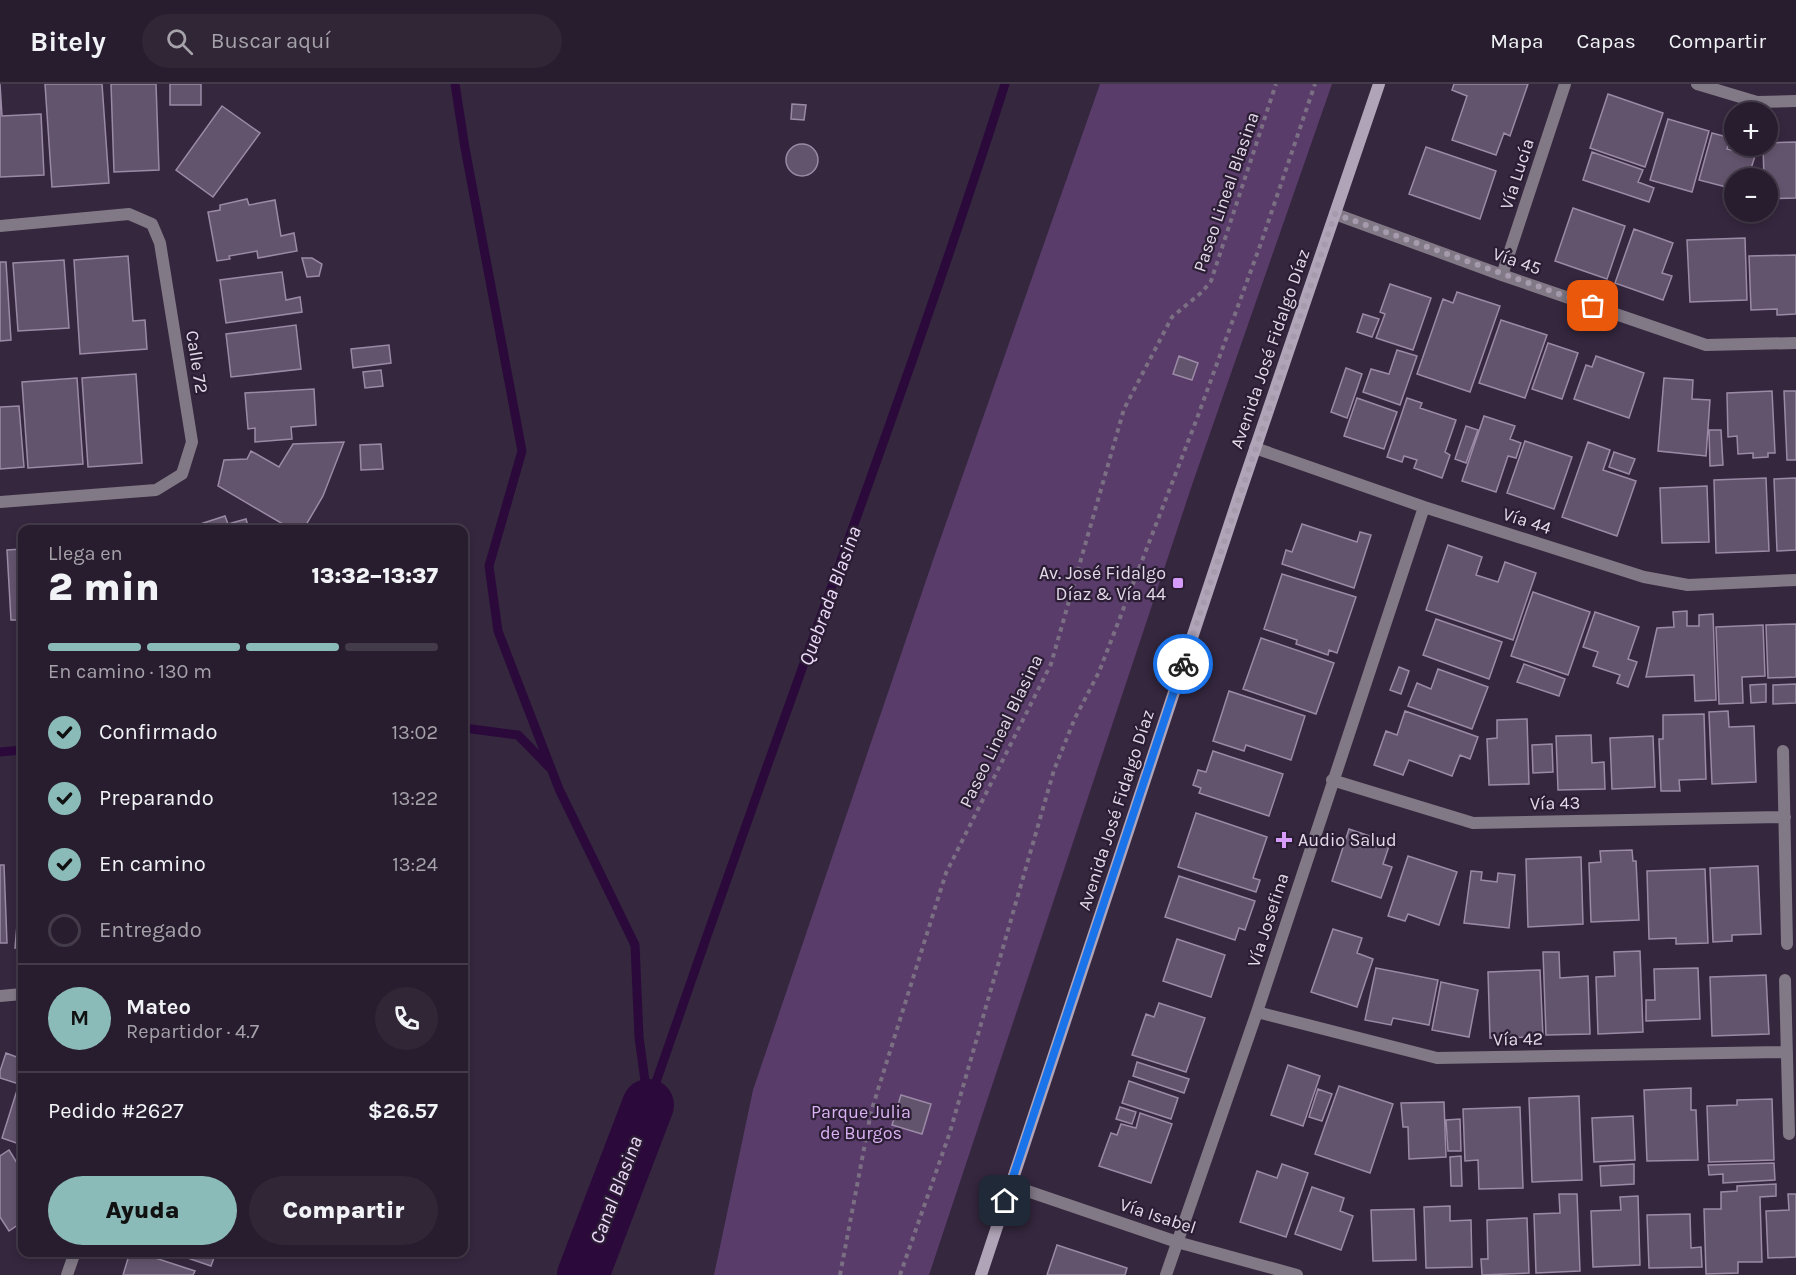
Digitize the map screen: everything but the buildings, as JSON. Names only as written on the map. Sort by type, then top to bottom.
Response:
[{"type":"street","name":"Avenida José Fidalgo Díaz","points":[[981,1275],[1378,84]]},
{"type":"street","name":"Vía Lucía","points":[[1502,275],[1565,84]]},
{"type":"street","points":[[1697,84],[1757,102],[1796,101]]},
{"type":"street","name":"Calle 72","points":[[0,226],[129,214],[152,224],[160,243],[192,442],[182,474],[156,490],[0,502]]},
{"type":"street","name":"Vía 45","points":[[1335,214],[1502,275],[1706,345],[1796,343]]},
{"type":"street","name":"Vía 44","points":[[1255,448],[1424,507],[1644,576],[1688,585],[1796,580]]},
{"type":"street","name":"Vía Josefina","points":[[1166,1275],[1257,1012],[1424,507]]},
{"type":"street","points":[[1783,751],[1787,944]]},
{"type":"street","name":"Vía 43","points":[[1332,780],[1473,823],[1785,817]]},
{"type":"street","points":[[1785,980],[1789,1134]]},
{"type":"street","points":[[0,996],[18,994]]},
{"type":"street","name":"Vía 42","points":[[1257,1012],[1437,1058],[1787,1052]]},
{"type":"street","name":"Vía Isabel","points":[[1010,1185],[1177,1242],[1297,1275]]},
{"type":"street","points":[[67,1275],[73,1257]]},
{"type":"path","name":"Paseo Lineal Blasina","points":[[840,1275],[871,1112],[946,873],[1051,664],[1124,409],[1172,317],[1203,292],[1211,281],[1276,84]]},
{"type":"path","points":[[900,1275],[950,1132],[1054,770],[1075,718],[1099,672],[1196,421],[1257,254],[1315,84]]},
{"type":"green space","name":"Parque Julia de Burgos","points":[[1100,84],[1332,84],[1193,482],[929,1275],[714,1275],[753,1090],[933,560]]},
{"type":"waterway","points":[[455,84],[522,451],[489,566],[498,631],[559,789],[635,945],[639,1037],[648,1103]]},
{"type":"waterway","name":"Quebrada Blasina","points":[[648,1105],[914,355],[1005,84]]},
{"type":"waterway","points":[[468,729],[518,735],[549,767]]},
{"type":"waterway","points":[[0,752],[18,750]]},
{"type":"waterway","name":"Canal Blasina","points":[[583,1275],[648,1105]]},
{"type":"way so far","points":[[1183,664],[1335,214],[1593,306]]},
{"type":"place","name":"Av. José Fidalgo Díaz & Vía 44","points":[[1178,583]]},
{"type":"place","name":"Audio Salud","points":[[1284,840]]},
{"type":"route","points":[[1005,1201],[1183,664]]}]
